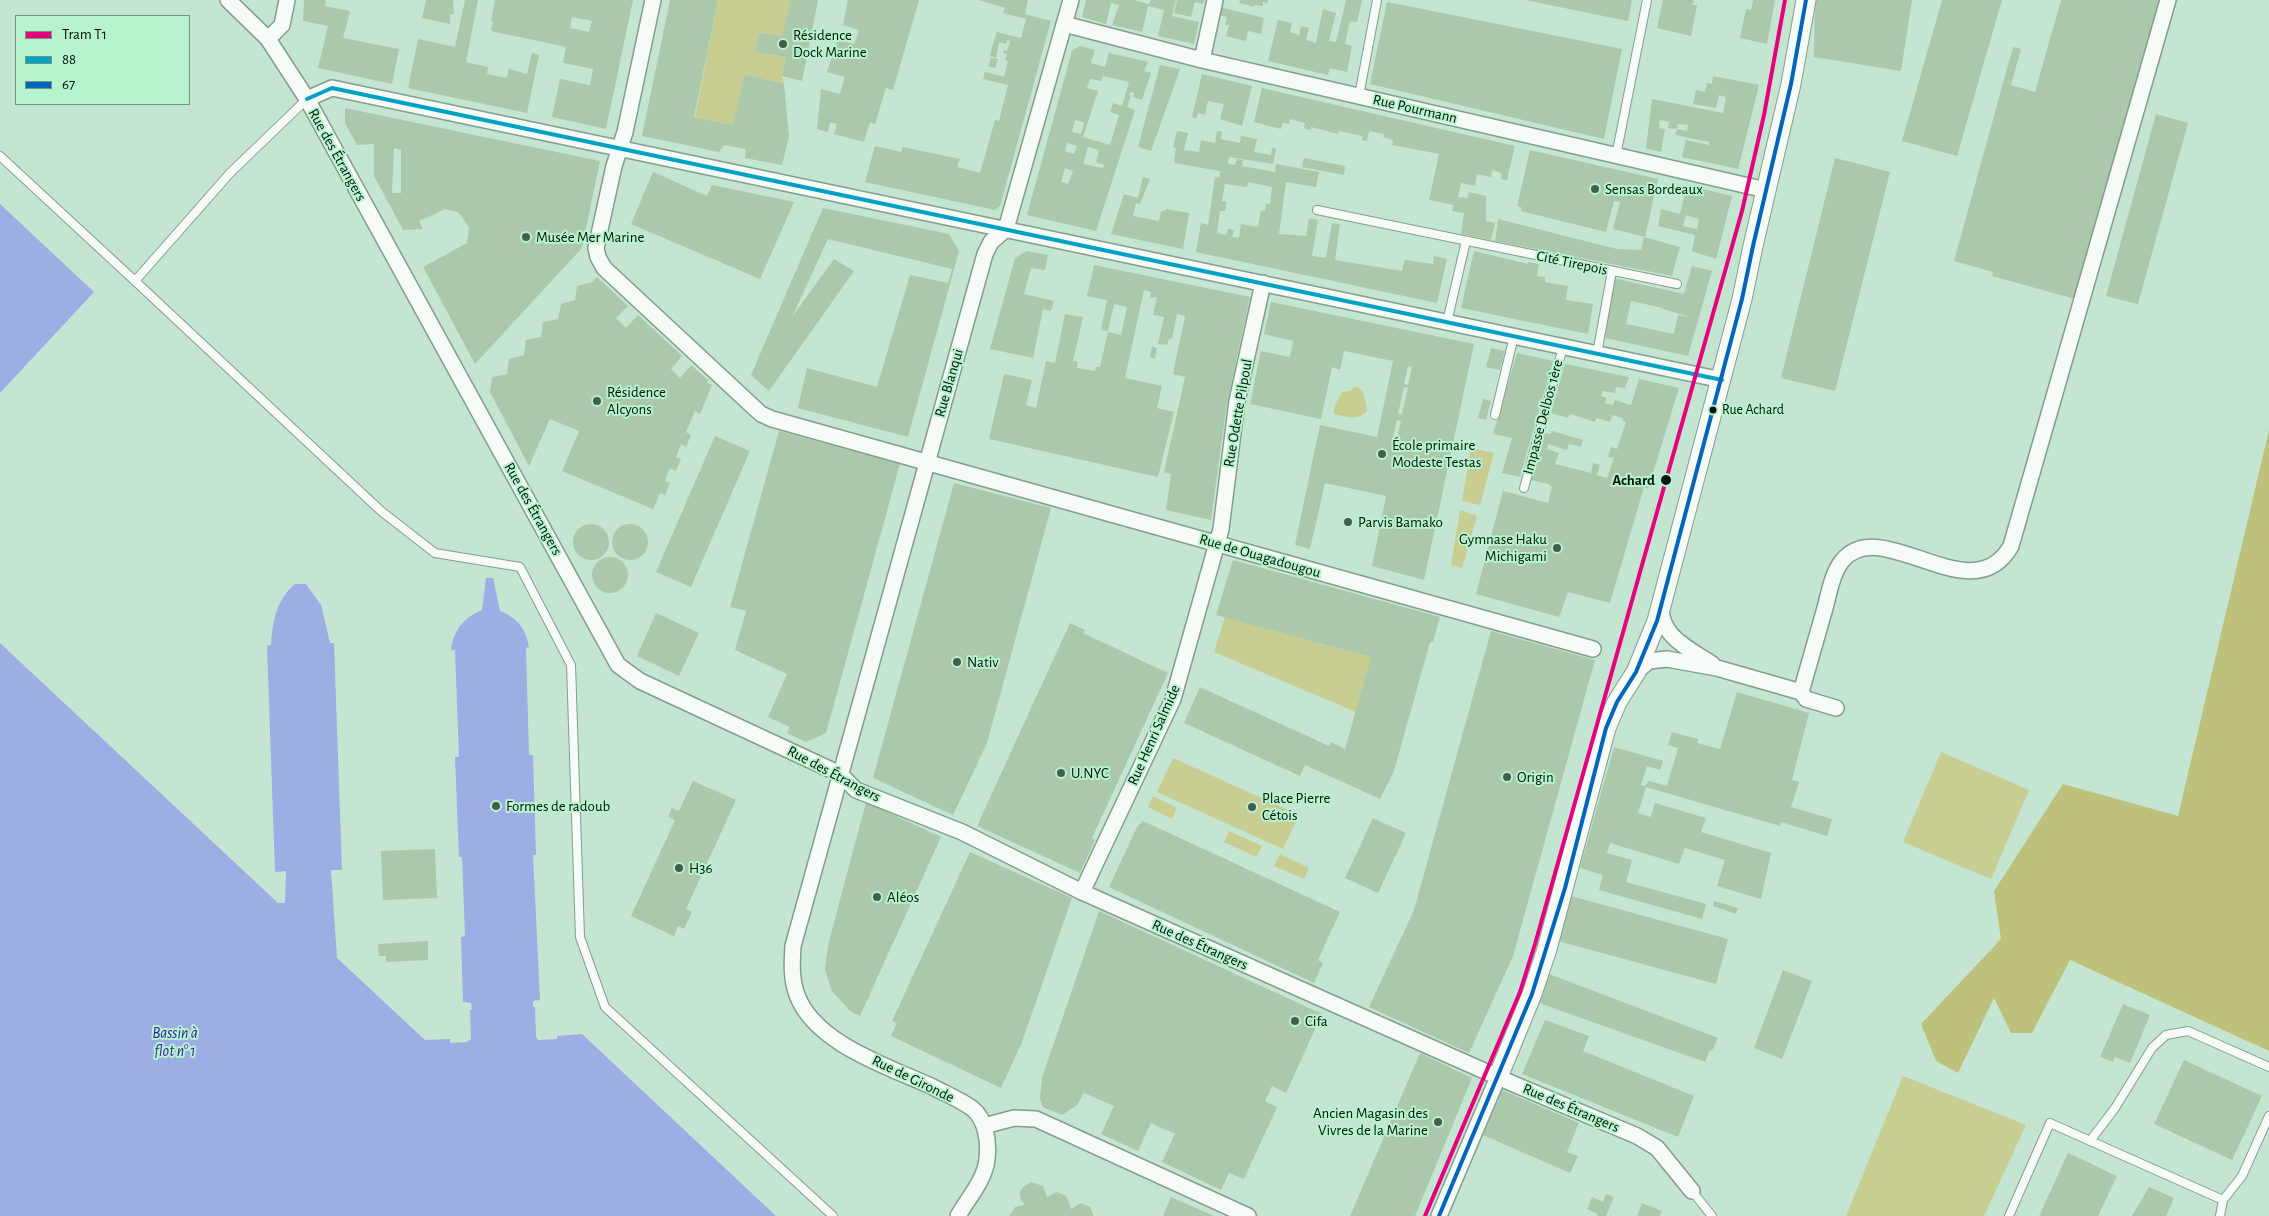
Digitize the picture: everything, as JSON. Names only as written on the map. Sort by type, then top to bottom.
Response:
[{"type":"street","name":"Rue des Étrangers","points":[[228,0],[268,39],[307,99],[618,665],[640,681],[840,774],[856,790],[962,832],[1082,892],[1498,1078],[1637,1136],[1657,1148],[1692,1191]]},
{"type":"street","points":[[268,39],[282,25],[287,0]]},
{"type":"street","name":"Rue de Ouagadougou","points":[[653,0],[621,148],[614,166],[596,248],[598,257],[604,268],[761,414],[772,419],[1593,649]]},
{"type":"street","name":"Rue Blanqui","points":[[840,774],[985,254],[991,242],[1006,229],[1071,0]]},
{"type":"street","points":[[1202,60],[1215,0]]},
{"type":"street","points":[[1439,1216],[1532,994],[1547,949],[1606,728],[1617,702],[1636,672],[1652,635],[1722,380],[1791,84],[1806,0]]},
{"type":"street","points":[[1801,692],[1834,576],[1845,558],[1859,550],[1876,548],[1967,572],[1987,568],[1995,564],[2003,559],[2012,546],[2168,0]]},
{"type":"street","name":"Rue Pourmann","points":[[1064,24],[1202,60],[1766,190]]},
{"type":"street","points":[[307,99],[332,88],[1722,380]]},
{"type":"street","name":"Rue Odette Pilpoul","points":[[1217,543],[1237,401],[1263,283]]},
{"type":"street","name":"Rue Henri Salmide","points":[[1082,892],[1173,698],[1217,543]]},
{"type":"street","points":[[1661,603],[1662,617],[1670,634],[1717,668]]},
{"type":"street","points":[[1636,672],[1649,661],[1660,659],[1717,668],[1801,692],[1806,698],[1836,708]]},
{"type":"street","name":"Rue de Gironde","points":[[840,774],[793,946],[792,966],[798,997],[806,1012],[822,1030],[840,1043],[953,1097],[974,1110],[984,1126]]},
{"type":"street","points":[[958,1216],[982,1177],[987,1160],[984,1126],[1014,1118],[1036,1119],[1248,1216]]},
{"type":"lane","points":[[1359,96],[1377,0]]},
{"type":"lane","points":[[1616,156],[1647,0]]},
{"type":"lane","points":[[135,281],[230,173],[307,99]]},
{"type":"lane","points":[[0,156],[381,511],[435,553],[520,567],[571,665],[580,937],[606,1007],[833,1216]]},
{"type":"lane","name":"Cité Tirepois","points":[[1316,210],[1678,284]]},
{"type":"lane","points":[[1447,322],[1466,241]]},
{"type":"lane","points":[[1597,354],[1612,271]]},
{"type":"lane","points":[[1494,415],[1514,336]]},
{"type":"lane","name":"Impasse Delbos 1ère","points":[[1524,488],[1563,347]]},
{"type":"lane","points":[[2090,1141],[2115,1108],[2152,1048],[2166,1035],[2188,1031],[2269,1067]]},
{"type":"lane","points":[[2220,1216],[2223,1200],[2242,1176],[2269,1116]]},
{"type":"lane","points":[[2009,1216],[2050,1123],[2223,1200]]},
{"type":"lane","points":[[1692,1191],[1712,1216]]},
{"type":"green space","points":[[718,0],[791,0],[782,36],[759,33],[755,50],[786,57],[782,76],[784,84],[746,74],[733,125],[695,117]]},
{"type":"green space","points":[[1356,386],[1363,393],[1367,411],[1356,417],[1334,414],[1335,405],[1342,392],[1350,391]]},
{"type":"green space","points":[[2269,430],[2269,1051],[2070,960],[2032,1033],[2011,1033],[1994,998],[1958,1073],[1936,1061],[1921,1024],[2001,939],[1994,891],[2063,784],[2178,816]]},
{"type":"green space","points":[[1471,448],[1494,453],[1480,505],[1462,501]]},
{"type":"green space","points":[[1460,510],[1477,516],[1462,568],[1451,565]]},
{"type":"green space","points":[[1225,617],[1371,657],[1356,712],[1214,652]]},
{"type":"green space","points":[[1941,752],[2029,790],[1991,879],[1903,842]]},
{"type":"green space","points":[[1173,758],[1299,815],[1283,849],[1157,792]]},
{"type":"green space","points":[[1153,796],[1177,808],[1172,819],[1148,807]]},
{"type":"green space","points":[[1229,831],[1262,846],[1256,857],[1224,842]]},
{"type":"green space","points":[[1280,854],[1309,868],[1304,879],[1274,866]]},
{"type":"green space","points":[[1903,1076],[2026,1125],[1984,1216],[1846,1216]]},
{"type":"water","points":[[0,204],[94,292],[0,393]]},
{"type":"water","name":"Bassin à flot n° 1","points":[[486,578],[493,578],[500,611],[520,624],[526,634],[529,647],[526,648],[529,755],[533,755],[536,855],[533,855],[540,1000],[533,1001],[536,1037],[538,1040],[557,1039],[557,1036],[582,1034],[776,1216],[0,1216],[0,643],[278,903],[285,903],[286,871],[275,872],[267,646],[271,645],[274,620],[284,597],[295,584],[306,584],[321,605],[330,643],[334,643],[342,870],[331,870],[337,958],[425,1040],[450,1039],[450,1043],[467,1042],[471,1039],[470,1010],[472,1010],[471,1003],[463,1002],[461,937],[465,936],[462,857],[459,857],[455,757],[459,757],[455,650],[451,650],[454,636],[460,626],[475,613],[482,610]]},
{"type":"building","points":[[304,0],[326,0],[325,6],[350,11],[343,38],[399,49],[392,84],[318,68],[328,26],[303,21]]},
{"type":"building","points":[[426,0],[453,0],[454,14],[450,14],[450,24],[422,18]]},
{"type":"building","points":[[465,0],[478,0],[466,62],[488,67],[487,74],[507,78],[509,69],[527,74],[532,53],[539,55],[527,113],[408,88],[418,39],[455,47]]},
{"type":"building","points":[[495,0],[633,0],[606,129],[552,117],[560,79],[590,85],[593,69],[563,63],[566,47],[491,31],[493,21],[491,21]],"holes":[[[572,17],[592,21],[589,32],[570,28]]]},
{"type":"building","points":[[670,0],[718,0],[694,117],[733,125],[745,74],[784,84],[789,137],[782,165],[745,158],[746,149],[724,145],[719,152],[642,136]]},
{"type":"building","name":"Résidence Dock Marine","points":[[791,0],[818,0],[802,81],[782,76],[786,57],[755,51],[759,33],[782,36]]},
{"type":"building","points":[[848,0],[919,0],[893,90],[886,88],[875,124],[870,122],[864,142],[834,134],[837,124],[830,122],[828,132],[817,129],[821,89],[840,94],[845,77],[827,72],[838,40],[854,44],[859,30],[843,25]]},
{"type":"building","points":[[979,0],[1028,0],[1025,14],[1051,21],[1000,206],[995,210],[865,182],[875,146],[901,152],[903,147],[960,159],[957,167],[980,173],[995,120],[999,121],[1008,85],[983,79],[985,72],[1004,77],[1008,61],[1005,60],[1007,54],[1003,53],[1007,51],[1010,41],[1007,40],[1006,44],[999,42],[996,58],[990,56],[995,37],[997,32],[1021,38],[1026,19],[1003,13],[1005,8]]},
{"type":"building","points":[[1086,0],[1134,0],[1149,4],[1151,0],[1176,0],[1172,16],[1199,22],[1194,44],[1158,36],[1164,10],[1148,6],[1142,32],[1112,25],[1119,5],[1111,3],[1106,24],[1082,17]]},
{"type":"building","points":[[1177,0],[1204,0],[1203,4],[1195,2],[1191,17],[1174,13]]},
{"type":"building","points":[[1240,0],[1268,0],[1267,3],[1263,2],[1263,6],[1255,5],[1254,7],[1239,3]]},
{"type":"building","points":[[1346,0],[1362,0],[1357,22],[1350,21],[1345,44],[1352,46],[1347,72],[1330,68],[1328,75],[1268,61],[1278,20],[1292,23],[1290,32],[1299,35],[1301,26],[1309,28],[1306,40],[1316,43],[1323,9],[1336,13],[1329,41],[1336,42]]},
{"type":"building","points":[[1525,0],[1632,0],[1628,21]]},
{"type":"building","points":[[1663,0],[1694,0],[1692,5],[1697,5],[1691,36],[1657,28]]},
{"type":"building","points":[[1753,0],[1775,0],[1767,44],[1740,38],[1746,9],[1751,10]]},
{"type":"building","points":[[1815,0],[1912,0],[1901,71],[1814,57]]},
{"type":"building","points":[[1942,0],[2002,0],[1957,156],[1902,141]]},
{"type":"building","points":[[2061,0],[2159,0],[2075,299],[1992,276],[1993,272],[1954,261],[2013,47],[2021,49],[2011,85],[2035,92]]},
{"type":"building","points":[[1387,2],[1622,49],[1604,139],[1370,84]]},
{"type":"building","points":[[1220,7],[1264,18],[1261,34],[1248,31],[1246,41],[1226,36],[1229,25],[1225,25],[1227,17],[1218,15]]},
{"type":"building","points":[[1080,46],[1095,50],[1091,63],[1105,67],[1109,53],[1148,62],[1144,71],[1151,73],[1142,100],[1133,97],[1134,93],[1130,92],[1129,95],[1131,95],[1127,107],[1135,110],[1096,231],[1027,215],[1072,51]],"holes":[[[1103,76],[1129,82],[1122,106],[1113,103],[1110,112],[1119,115],[1110,145],[1083,137],[1098,91],[1087,88],[1090,79],[1101,81]],[[1075,120],[1084,122],[1081,134],[1072,132]],[[1067,143],[1077,146],[1074,154],[1065,151]],[[1088,147],[1099,150],[1096,162],[1104,165],[1103,168],[1083,164]],[[1065,168],[1073,171],[1068,184],[1061,182]]]},
{"type":"building","points":[[991,58],[998,59],[995,68],[988,66]]},
{"type":"building","points":[[1160,65],[1180,69],[1151,151],[1138,147]]},
{"type":"building","points":[[1202,74],[1252,86],[1242,126],[1220,119],[1224,104],[1208,101],[1205,115],[1198,113],[1196,119],[1192,117]]},
{"type":"building","points":[[1713,76],[1759,85],[1738,169],[1682,157],[1686,140],[1709,145],[1709,142],[1675,135],[1677,129],[1668,128],[1669,122],[1660,120],[1659,128],[1665,129],[1661,152],[1646,148],[1652,99],[1723,113],[1726,97],[1719,95],[1716,108],[1693,104],[1696,90],[1705,92],[1707,83],[1712,84]],"holes":[[[1678,124],[1688,125],[1687,131],[1677,129]]]},
{"type":"building","points":[[1262,88],[1515,146],[1507,180],[1501,179],[1502,173],[1492,170],[1491,177],[1477,174],[1475,186],[1461,183],[1458,197],[1467,198],[1469,192],[1486,196],[1486,221],[1495,223],[1491,240],[1461,234],[1464,213],[1452,211],[1454,205],[1429,200],[1439,154],[1392,145],[1393,140],[1383,137],[1384,134],[1369,131],[1367,141],[1362,140],[1363,136],[1339,131],[1338,134],[1311,127],[1311,130],[1304,128],[1305,123],[1290,119],[1289,124],[1283,123],[1281,129],[1254,122]]},
{"type":"building","name":"Musée Mer Marine","points":[[345,108],[600,161],[582,248],[475,364],[423,267],[467,243],[469,227],[458,212],[445,209],[419,221],[423,229],[403,230],[374,176],[374,144],[357,145],[345,123]],"holes":[[[394,148],[401,150],[401,193],[392,193]]]},
{"type":"building","points":[[2156,114],[2188,123],[2138,304],[2106,296]]},
{"type":"building","points":[[1177,131],[1188,133],[1184,150],[1199,152],[1201,140],[1215,143],[1217,131],[1222,132],[1221,139],[1240,143],[1241,136],[1257,139],[1254,152],[1271,155],[1272,148],[1276,149],[1273,164],[1229,157],[1228,164],[1235,165],[1237,159],[1243,160],[1242,166],[1275,172],[1276,164],[1319,172],[1316,187],[1286,182],[1279,234],[1306,236],[1309,218],[1318,220],[1312,256],[1326,258],[1332,223],[1340,224],[1335,260],[1402,271],[1405,260],[1433,264],[1434,256],[1447,259],[1437,303],[1196,252],[1201,223],[1208,225],[1215,177],[1219,178],[1220,171],[1174,163],[1176,148],[1173,147]],"holes":[[[1248,182],[1272,187],[1270,204],[1266,203],[1265,211],[1261,210],[1258,227],[1241,224],[1239,238],[1232,237],[1234,230],[1228,229],[1226,235],[1217,233],[1220,211],[1225,211],[1227,202],[1222,201],[1225,184],[1247,187]]]},
{"type":"building","points":[[1530,150],[1658,179],[1645,237],[1613,229],[1620,202],[1614,201],[1606,232],[1521,211],[1521,207],[1517,206]]},
{"type":"building","points":[[1304,158],[1345,166],[1344,175],[1302,167]]},
{"type":"building","points":[[1835,158],[1890,172],[1835,391],[1781,378]]},
{"type":"building","points":[[653,172],[707,196],[712,185],[794,202],[760,279],[631,224]]},
{"type":"building","points":[[1143,177],[1150,179],[1140,204],[1136,203],[1133,216],[1159,221],[1161,211],[1166,209],[1189,213],[1183,249],[1111,234],[1124,194],[1138,198]]},
{"type":"building","points":[[1687,185],[1732,196],[1716,259],[1692,251],[1695,235],[1658,226],[1661,209],[1680,214]],"holes":[[[1686,215],[1699,219],[1697,229],[1683,226]]]},
{"type":"building","points":[[823,208],[949,234],[959,251],[908,437],[798,408],[807,368],[877,387],[910,275],[948,283],[952,269],[828,239],[792,317],[834,259],[854,271],[769,391],[751,375]]},
{"type":"building","points":[[1498,219],[1617,249],[1641,250],[1644,237],[1680,247],[1672,276],[1495,241]]},
{"type":"building","points":[[1027,251],[1048,255],[1045,270],[1031,268],[1024,294],[1054,301],[1051,311],[1043,309],[1033,358],[990,349],[1015,258]]},
{"type":"building","points":[[1474,251],[1528,264],[1528,262],[1539,264],[1537,276],[1545,277],[1545,282],[1568,286],[1566,300],[1593,304],[1588,334],[1461,308]]},
{"type":"building","points":[[1094,265],[1250,297],[1227,403],[1211,520],[1166,510],[1171,474],[1164,472],[1185,377],[1173,374],[1185,316],[1177,314],[1172,339],[1169,338],[1167,345],[1158,344],[1164,317],[1153,315],[1157,297],[1150,298],[1151,292],[1144,290],[1125,378],[1162,386],[1157,408],[1174,412],[1158,477],[989,439],[1004,374],[1032,380],[1026,405],[1036,408],[1046,361],[1055,363],[1065,314],[1083,317],[1073,361],[1078,362],[1077,368],[1095,371],[1096,367],[1100,367],[1108,332],[1121,335],[1127,307],[1114,304],[1108,331],[1101,330],[1107,300],[1087,296]]},
{"type":"building","points":[[1692,266],[1712,271],[1688,356],[1605,338],[1613,278],[1684,294]],"holes":[[[1631,301],[1663,308],[1690,317],[1678,315],[1674,334],[1626,324]]]},
{"type":"building","name":"Résidence Alcyons","points":[[597,277],[628,306],[616,318],[626,328],[638,315],[682,356],[671,369],[680,378],[691,365],[708,380],[707,383],[712,385],[700,414],[695,411],[686,432],[691,435],[686,447],[681,444],[676,457],[681,459],[676,471],[670,468],[665,481],[670,483],[665,495],[660,493],[653,509],[562,471],[579,431],[550,419],[529,466],[490,392],[492,377],[507,374],[509,359],[524,355],[526,340],[541,337],[543,322],[558,319],[561,304],[575,300],[577,286],[592,282]]},
{"type":"building","name":"École primaire Modeste Testas","points":[[1271,302],[1474,344],[1424,580],[1372,566],[1386,496],[1325,483],[1310,549],[1295,545],[1320,425],[1377,437],[1393,361],[1344,351],[1340,370],[1332,367],[1321,419],[1250,404],[1261,351],[1290,357],[1293,341],[1264,334]],"holes":[[[1408,366],[1412,367],[1408,385],[1404,384]],[[1404,387],[1408,388],[1402,414],[1398,414]],[[1397,420],[1401,421],[1397,438],[1393,437]]]},
{"type":"building","points":[[1152,346],[1157,348],[1155,359],[1150,357]]},
{"type":"building","points":[[1491,348],[1505,351],[1500,370],[1486,367]]},
{"type":"building","points":[[1517,353],[1553,361],[1520,477],[1502,473],[1512,438],[1493,434]]},
{"type":"building","name":"Gymnase Haku Michigami","points":[[1565,364],[1629,377],[1625,388],[1616,387],[1615,393],[1603,391],[1601,396],[1607,398],[1605,403],[1613,405],[1615,400],[1631,405],[1639,379],[1679,388],[1648,489],[1644,487],[1610,603],[1568,592],[1559,617],[1476,594],[1503,491],[1548,503],[1552,487],[1549,484],[1531,480],[1545,433],[1551,434],[1552,431],[1583,440],[1581,447],[1569,444],[1567,450],[1548,444],[1547,449],[1559,453],[1555,464],[1591,473],[1593,463],[1600,465],[1597,475],[1607,478],[1614,458],[1608,457],[1611,447],[1617,449],[1626,422],[1623,421],[1623,418],[1612,415],[1610,422],[1596,418],[1595,422],[1570,414],[1568,418],[1551,413]]},
{"type":"building","points":[[1483,399],[1491,401],[1486,420],[1478,418]]},
{"type":"building","points":[[779,431],[900,464],[826,733],[806,742],[787,733],[790,727],[768,717],[787,674],[735,650],[746,611],[730,607]]},
{"type":"building","points":[[715,436],[750,451],[691,587],[656,572]]},
{"type":"building","name":"Nativ","points":[[954,483],[1051,508],[987,743],[953,815],[873,778]]},
{"type":"building","points":[[591,524],[604,529],[609,542],[604,555],[591,560],[578,555],[573,542],[578,529]]},
{"type":"building","points":[[630,524],[643,529],[648,542],[643,555],[630,560],[617,555],[612,542],[617,529]]},
{"type":"building","points":[[610,557],[623,562],[628,575],[623,588],[610,593],[597,588],[592,575],[597,562]]},
{"type":"building","points":[[1233,560],[1440,617],[1433,642],[1430,642],[1394,771],[1380,799],[1305,765],[1300,776],[1184,723],[1200,687],[1329,746],[1331,742],[1345,749],[1371,657],[1216,615]]},
{"type":"building","points":[[656,613],[699,633],[679,676],[637,656]]},
{"type":"building","name":"U.NYC","points":[[1070,623],[1085,630],[1083,633],[1168,673],[1092,838],[1095,840],[1080,873],[977,826]]},
{"type":"building","name":"Origin","points":[[1491,631],[1595,660],[1513,956],[1469,1053],[1369,1007],[1414,910]]},
{"type":"building","points":[[1737,692],[1809,713],[1792,780],[1799,782],[1791,807],[1832,819],[1827,836],[1781,822],[1780,826],[1646,787],[1638,813],[1651,817],[1655,803],[1706,818],[1701,832],[1771,853],[1761,899],[1717,886],[1725,860],[1685,848],[1679,864],[1610,843],[1607,853],[1632,860],[1626,882],[1706,904],[1702,919],[1599,890],[1603,875],[1580,868],[1614,747],[1663,761],[1660,770],[1647,766],[1641,785],[1645,786],[1649,781],[1667,786],[1678,748],[1668,745],[1672,732],[1698,739],[1697,743],[1720,749]]},
{"type":"building","name":"H36","points":[[693,781],[736,800],[686,909],[692,912],[684,929],[678,926],[674,936],[631,916],[675,820],[668,817],[672,808],[679,811]]},
{"type":"building","name":"Aléos","points":[[866,802],[941,837],[860,1016],[850,1011],[832,991],[825,970],[828,945]]},
{"type":"building","points":[[1373,818],[1406,833],[1378,893],[1345,878]]},
{"type":"building","points":[[1143,821],[1340,912],[1318,960],[1323,963],[1314,983],[1109,887],[1137,827]]},
{"type":"building","points":[[435,849],[437,898],[383,900],[381,851]]},
{"type":"building","points":[[970,852],[1072,898],[1022,1042],[1001,1088],[891,1036],[897,1023],[892,1021]]},
{"type":"building","points":[[1571,896],[1728,939],[1716,984],[1558,941]]},
{"type":"building","points":[[1714,901],[1738,908],[1736,914],[1713,906]]},
{"type":"building","points":[[1099,911],[1322,1014],[1286,1093],[1272,1086],[1265,1101],[1277,1107],[1244,1179],[1229,1173],[1221,1190],[1162,1162],[1175,1134],[1151,1123],[1138,1151],[1101,1134],[1114,1106],[1084,1093],[1077,1105],[1062,1115],[1043,1107],[1040,1099],[1042,1078]]},
{"type":"building","points":[[428,941],[428,960],[386,962],[386,956],[379,956],[378,944]]},
{"type":"building","points":[[1783,970],[1812,981],[1782,1059],[1754,1048]]},
{"type":"building","points":[[1549,974],[1718,1038],[1705,1062],[1539,1003]]},
{"type":"building","points":[[2123,1004],[2150,1015],[2130,1063],[2115,1057],[2113,1062],[2100,1057]]},
{"type":"building","points":[[1545,1020],[1589,1036],[1583,1051],[1694,1096],[1678,1137],[1522,1074]]},
{"type":"building","points":[[1420,1053],[1472,1078],[1415,1216],[1350,1216]]},
{"type":"building","points":[[2184,1060],[2262,1096],[2232,1160],[2154,1124]]},
{"type":"building","points":[[1502,1090],[1579,1123],[1567,1152],[1578,1156],[1570,1173],[1483,1135]]},
{"type":"building","points":[[2068,1153],[2117,1176],[2098,1216],[2039,1216]]},
{"type":"building","points":[[1031,1182],[1043,1186],[1047,1197],[1057,1192],[1066,1196],[1071,1209],[1081,1203],[1090,1207],[1094,1216],[1009,1216],[1015,1207],[1025,1205],[1020,1198],[1020,1192],[1023,1187]]},
{"type":"building","points":[[2149,1187],[2174,1198],[2166,1216],[2132,1216]]},
{"type":"building","points":[[1606,1194],[1614,1197],[1606,1216],[1597,1216],[1598,1214],[1587,1209],[1592,1197],[1603,1202]]},
{"type":"building","points":[[1171,1197],[1214,1216],[1163,1216]]},
{"type":"building","points":[[1642,1203],[1662,1211],[1660,1216],[1637,1216]]},
{"type":"tram line","name":"T1","points":[[1425,1216],[1520,992],[1535,944],[1742,211],[1764,115],[1785,0]]},
{"type":"transit line","name":"67","points":[[1439,1216],[1532,994],[1565,888],[1606,728],[1617,702],[1636,672],[1657,621],[1742,299],[1791,84],[1806,0]]},
{"type":"transit line","name":"88","points":[[307,99],[332,88],[1722,380]]},
{"type":"place","name":"Résidence Dock Marine","points":[[783,44]]},
{"type":"place","name":"Sensas Bordeaux","points":[[1595,189]]},
{"type":"place","name":"Musée Mer Marine","points":[[526,237]]},
{"type":"place","name":"Résidence Alcyons","points":[[597,401]]},
{"type":"place","name":"Rue Achard","points":[[1713,410]]},
{"type":"place","name":"École primaire Modeste Testas","points":[[1382,454]]},
{"type":"place","name":"Achard","points":[[1666,480]]},
{"type":"place","name":"Parvis Bamako","points":[[1348,522]]},
{"type":"place","name":"Gymnase Haku Michigami","points":[[1557,548]]},
{"type":"place","name":"Nativ","points":[[957,662]]},
{"type":"place","name":"U.NYC","points":[[1061,773]]},
{"type":"place","name":"Origin","points":[[1507,777]]},
{"type":"place","name":"Formes de radoub","points":[[496,806]]},
{"type":"place","name":"Place Pierre Cétois","points":[[1252,807]]},
{"type":"place","name":"H36","points":[[679,868]]},
{"type":"place","name":"Aléos","points":[[877,897]]},
{"type":"place","name":"Cifa","points":[[1295,1021]]},
{"type":"place","name":"Ancien Magasin des Vivres de la Marine","points":[[1438,1122]]}]
